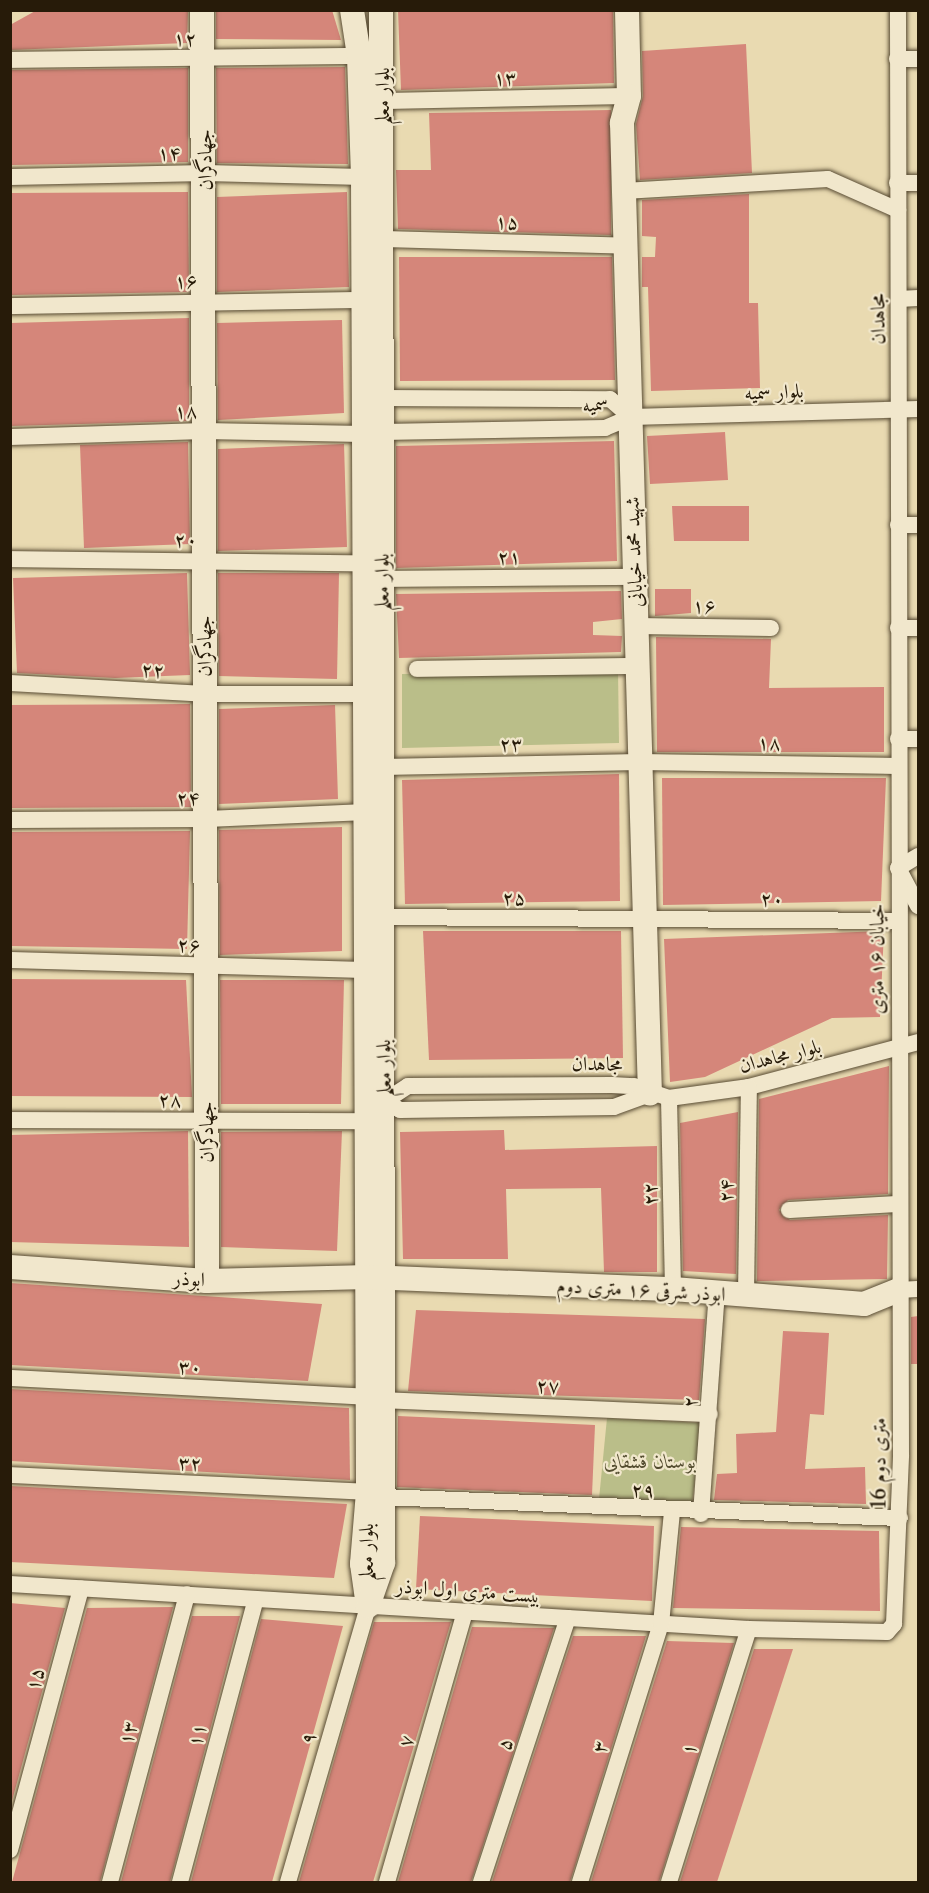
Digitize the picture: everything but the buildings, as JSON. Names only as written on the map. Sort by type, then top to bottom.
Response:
[{"type":"street","name":"جهادگران","points":[[202,10],[206,173],[204,560],[207,819],[207,1281]]},
{"type":"street","name":"بلوار معلم","points":[[352,10],[359,56],[363,177],[362,300],[372,399]]},
{"type":"street","name":"بلوار معلم","points":[[368,1606],[362,1564],[375,1495],[375,1399],[372,1108],[365,970],[366,812],[373,737],[382,579],[372,433],[372,399],[383,239],[381,10]]},
{"type":"street","name":"شهید محمد خیابانی","points":[[627,10],[629,96],[622,123],[624,191],[629,246],[640,762],[645,919],[659,1096]]},
{"type":"street","name":"مجاهدان","points":[[898,10],[898,628]]},
{"type":"street","name":"۱۲","points":[[10,60],[359,56]]},
{"type":"street","points":[[897,59],[918,58]]},
{"type":"street","name":"۱۳","points":[[382,101],[629,96]]},
{"type":"street","name":"۱۴","points":[[10,177],[206,173],[363,177]]},
{"type":"street","points":[[624,191],[828,179],[898,210]]},
{"type":"street","points":[[897,183],[918,183]]},
{"type":"street","name":"۱۵","points":[[383,239],[629,246]]},
{"type":"street","points":[[899,299],[918,298]]},
{"type":"street","name":"۱۶","points":[[10,306],[362,300]]},
{"type":"street","name":"سمیه","points":[[372,399],[610,399],[631,417],[605,428],[372,433]]},
{"type":"street","name":"بلوار سمیه","points":[[631,417],[918,409]]},
{"type":"street","name":"۱۸","points":[[10,437],[204,431],[372,433]]},
{"type":"street","name":"بلوار معلم","points":[[372,433],[361,563],[364,694],[382,767],[382,917],[372,1108]]},
{"type":"street","points":[[898,525],[918,525]]},
{"type":"street","name":"۲۰","points":[[10,560],[361,563]]},
{"type":"street","name":"۲۱","points":[[382,579],[635,577]]},
{"type":"street","name":"۱۶","points":[[637,626],[771,628]]},
{"type":"street","points":[[898,628],[918,628]]},
{"type":"street","name":"خیابان ۱۶ متری","points":[[898,628],[898,1204],[908,1290]]},
{"type":"street","points":[[417,669],[638,666]]},
{"type":"street","name":"۲۲","points":[[10,683],[205,694],[364,694]]},
{"type":"street","points":[[898,739],[918,739]]},
{"type":"street","name":"۱۸","points":[[640,762],[898,766]]},
{"type":"street","name":"۲۳","points":[[382,767],[640,762]]},
{"type":"street","name":"۲۴","points":[[10,820],[207,819],[366,812]]},
{"type":"street","points":[[918,856],[898,868],[918,906]]},
{"type":"street","name":"۲۵","points":[[382,917],[645,919]]},
{"type":"street","name":"۲۰","points":[[645,919],[898,921]]},
{"type":"street","name":"۲۶","points":[[10,960],[365,970]]},
{"type":"street","name":"بلوار مجاهدان","points":[[659,1096],[749,1087],[918,1042]]},
{"type":"street","name":"مجاهدان","points":[[372,1108],[408,1086],[612,1085],[634,1086],[659,1096]]},
{"type":"street","name":"۲۴","points":[[746,1295],[749,1087]]},
{"type":"street","name":"مجاهدان","points":[[372,1108],[400,1110],[614,1107],[659,1096]]},
{"type":"street","name":"۲۲","points":[[659,1096],[673,1289]]},
{"type":"street","name":"۲۸","points":[[10,1119],[206,1120],[372,1108]]},
{"type":"street","points":[[789,1210],[898,1204]]},
{"type":"street","name":"ابوذر","points":[[10,1267],[207,1281],[374,1278]]},
{"type":"street","name":"ابوذر شرقی ۱۶ متری دوم","points":[[374,1278],[673,1289],[873,1304],[908,1290]]},
{"type":"street","name":"16 متری دوم","points":[[886,1632],[894,1624],[908,1290]]},
{"type":"street","name":"۲","points":[[701,1514],[717,1293]]},
{"type":"street","name":"۳۰","points":[[10,1378],[375,1399]]},
{"type":"street","name":"۲۷","points":[[375,1399],[710,1414]]},
{"type":"street","name":"۳۲","points":[[10,1475],[375,1495]]},
{"type":"street","name":"۲۹","points":[[375,1495],[701,1514],[900,1518]]},
{"type":"street","name":"۳","points":[[580,1882],[661,1624],[672,1512]]},
{"type":"street","name":"بیست متری اول ابوذر","points":[[10,1584],[749,1629],[886,1632]]},
{"type":"street","name":"۱۵","points":[[10,1850],[81,1588]]},
{"type":"street","name":"۱۳","points":[[110,1882],[187,1594]]},
{"type":"street","name":"۱۱","points":[[180,1882],[256,1599]]},
{"type":"street","name":"۹","points":[[288,1882],[368,1606]]},
{"type":"street","name":"۷","points":[[387,1882],[465,1612]]},
{"type":"street","name":"۵","points":[[481,1882],[568,1618]]},
{"type":"street","name":"۱","points":[[669,1882],[749,1629]]},
{"type":"green space","points":[[618,670],[619,743],[402,748],[402,674]]},
{"type":"green space","name":"بوستان قشقایی","points":[[607,1418],[702,1423],[692,1503],[599,1499]]}]
